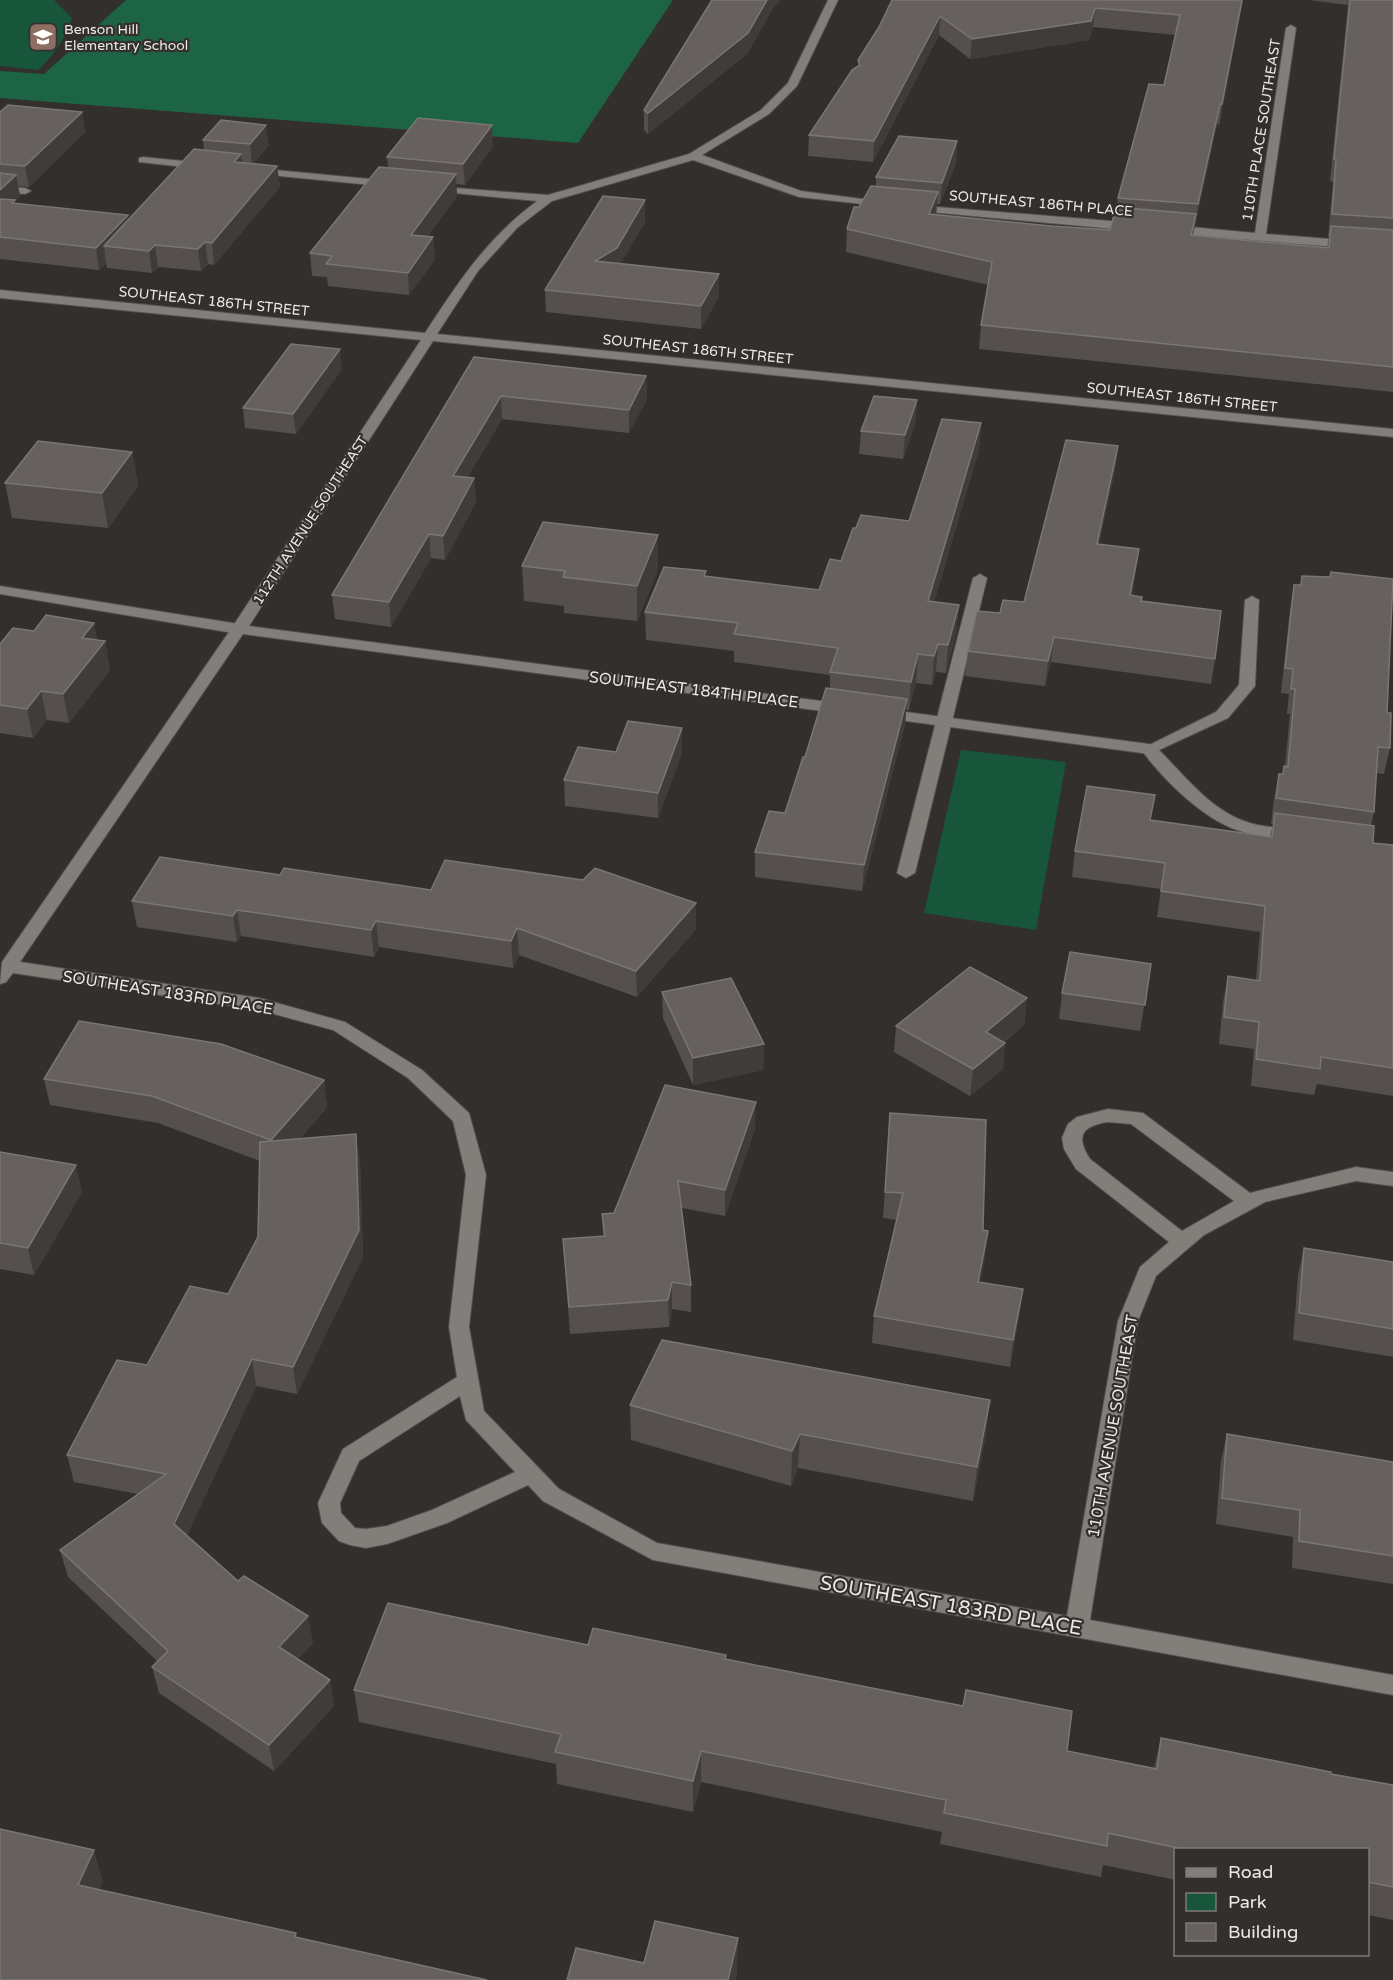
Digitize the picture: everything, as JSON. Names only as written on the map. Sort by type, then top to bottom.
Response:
[{"type":"street","name":"112TH AVENUE SOUTHEAST","points":[[4,972],[239,629],[473,269],[513,225],[548,199],[693,156],[765,112],[793,84],[832,0]]},
{"type":"street","name":"110TH PLACE SOUTHEAST","points":[[1260,237],[1292,28]]},
{"type":"street","name":"SOUTHEAST 186TH PLACE","points":[[693,156],[799,194],[849,202],[1393,248]]},
{"type":"street","points":[[143,160],[214,167]]},
{"type":"street","points":[[238,169],[548,199]]},
{"type":"street","points":[[0,189],[25,191]]},
{"type":"street","name":"SOUTHEAST 186TH STREET","points":[[0,294],[1393,433]]},
{"type":"street","points":[[906,873],[946,722],[980,578]]},
{"type":"street","name":"SOUTHEAST 184TH PLACE","points":[[0,590],[239,629],[1149,749]]},
{"type":"street","points":[[1252,600],[1247,686],[1222,715],[1149,749],[1211,809],[1227,821],[1245,828],[1311,837]]},
{"type":"street","name":"SOUTHEAST 183RD PLACE","points":[[4,972],[259,1004],[339,1026],[415,1074],[462,1118],[476,1175],[459,1327],[474,1414],[551,1495],[653,1551],[1393,1685]]},
{"type":"street","points":[[1190,1236],[1083,1164],[1074,1153],[1071,1140],[1075,1129],[1086,1120],[1101,1115],[1119,1114],[1136,1118],[1248,1203]]},
{"type":"street","name":"110TH AVENUE SOUTHEAST","points":[[1077,1627],[1128,1321],[1147,1272],[1190,1236],[1260,1196],[1356,1174],[1393,1179]]},
{"type":"street","points":[[468,1381],[351,1455],[329,1503],[330,1517],[350,1536],[373,1539],[401,1533],[531,1474]]},
{"type":"green space","points":[[0,0],[54,0],[72,18],[58,46],[38,70],[0,66]]},
{"type":"green space","points":[[126,0],[673,0],[578,143],[0,98],[0,71],[44,74]]},
{"type":"green space","points":[[961,750],[1066,762],[1036,930],[924,913]]},
{"type":"building","points":[[712,0],[767,0],[748,33],[648,113],[644,110]]},
{"type":"building","points":[[892,0],[1242,0],[1222,104],[1220,104],[1198,204],[1118,198],[1149,84],[1164,85],[1180,15],[1095,8],[1091,21],[972,39],[940,16],[874,141],[809,135],[852,70],[860,65],[858,60],[879,27]]},
{"type":"building","points":[[1350,0],[1393,0],[1393,218],[1332,214],[1336,159],[1334,159]]},
{"type":"building","points":[[8,105],[82,112],[25,166],[0,164],[0,112]]},
{"type":"building","points":[[418,118],[492,125],[463,164],[387,157]]},
{"type":"building","points":[[221,120],[266,125],[250,144],[203,140]]},
{"type":"building","points":[[899,136],[957,141],[942,183],[876,177]]},
{"type":"building","points":[[194,149],[241,154],[234,162],[277,166],[212,243],[205,242],[198,249],[155,245],[149,251],[104,246]]},
{"type":"building","points":[[379,167],[456,174],[411,235],[433,237],[408,273],[326,264],[332,256],[310,253]]},
{"type":"building","points":[[0,173],[16,175],[0,190]]},
{"type":"building","points":[[871,186],[938,192],[929,214],[1052,226],[1110,230],[1116,207],[1196,214],[1191,235],[1329,248],[1331,226],[1393,230],[1393,367],[981,325],[992,262],[847,229],[854,207],[859,207]]},
{"type":"building","points":[[603,196],[645,200],[617,248],[595,261],[719,274],[701,306],[545,290]]},
{"type":"building","points":[[0,199],[15,200],[12,203],[128,215],[96,248],[0,237]]},
{"type":"building","points":[[291,344],[340,349],[293,414],[243,408]]},
{"type":"building","points":[[474,357],[646,376],[629,410],[501,396],[453,476],[474,478],[443,536],[429,534],[389,602],[332,595]]},
{"type":"building","points":[[874,396],[917,400],[905,435],[861,431]]},
{"type":"building","points":[[942,419],[981,423],[928,601],[959,605],[948,645],[938,644],[934,656],[918,654],[911,682],[830,672],[838,648],[734,634],[738,623],[645,612],[664,567],[706,571],[704,576],[819,590],[830,559],[841,561],[853,528],[856,528],[861,515],[909,521]]},
{"type":"building","points":[[1066,440],[1118,446],[1097,544],[1139,549],[1130,595],[1142,597],[1141,601],[1221,611],[1215,659],[1054,637],[1048,661],[968,651],[977,611],[1000,613],[1003,600],[1024,602]]},
{"type":"building","points":[[38,441],[132,452],[102,493],[5,483]]},
{"type":"building","points":[[543,522],[658,535],[637,586],[563,577],[565,571],[522,566]]},
{"type":"building","points":[[1331,572],[1393,579],[1387,713],[1391,713],[1390,748],[1378,747],[1374,812],[1276,798],[1279,774],[1283,774],[1284,766],[1288,767],[1295,689],[1291,689],[1293,669],[1285,668],[1294,585],[1301,585],[1302,576],[1330,577]]},
{"type":"building","points":[[46,615],[94,623],[82,638],[105,641],[63,694],[41,691],[27,709],[0,705],[0,644],[13,628],[34,631]]},
{"type":"building","points":[[826,688],[907,699],[864,865],[755,852],[769,811],[785,813]]},
{"type":"building","points":[[628,721],[682,728],[658,793],[564,780],[578,747],[616,752]]},
{"type":"building","points":[[1087,786],[1155,795],[1150,820],[1272,837],[1275,813],[1374,826],[1373,843],[1393,845],[1393,1068],[1321,1057],[1320,1069],[1256,1059],[1259,1022],[1224,1017],[1228,976],[1260,981],[1265,906],[1161,891],[1165,863],[1075,851]]},
{"type":"building","points":[[160,857],[280,875],[284,868],[431,890],[445,860],[583,880],[595,868],[696,903],[636,971],[517,928],[511,941],[376,921],[371,930],[237,910],[233,916],[132,901]]},
{"type":"building","points":[[1070,952],[1151,964],[1145,1005],[1062,993]]},
{"type":"building","points":[[970,967],[1027,998],[986,1032],[1005,1043],[973,1069],[896,1026]]},
{"type":"building","points":[[731,978],[764,1044],[693,1058],[662,992]]},
{"type":"building","points":[[79,1021],[221,1044],[324,1080],[271,1140],[152,1096],[44,1079]]},
{"type":"building","points":[[665,1085],[756,1102],[725,1190],[678,1181],[691,1285],[672,1282],[668,1300],[569,1307],[563,1239],[605,1236],[602,1214],[614,1213]]},
{"type":"building","points":[[890,1113],[986,1120],[983,1230],[988,1231],[978,1282],[1023,1289],[1013,1340],[874,1316],[903,1193],[885,1192]]},
{"type":"building","points":[[356,1134],[359,1230],[293,1367],[252,1359],[174,1524],[238,1581],[244,1576],[308,1616],[279,1647],[330,1680],[269,1745],[152,1667],[168,1651],[60,1550],[166,1474],[67,1455],[117,1360],[147,1365],[190,1286],[228,1294],[258,1237],[260,1142]]},
{"type":"building","points":[[0,1152],[76,1165],[28,1248],[0,1243]]},
{"type":"building","points":[[1304,1248],[1393,1262],[1393,1329],[1299,1313]]},
{"type":"building","points":[[662,1340],[990,1400],[977,1467],[800,1434],[792,1451],[630,1405]]},
{"type":"building","points":[[1227,1434],[1393,1462],[1393,1556],[1299,1541],[1300,1510],[1222,1498]]},
{"type":"building","points":[[388,1603],[588,1645],[593,1628],[726,1655],[725,1659],[963,1706],[966,1690],[1072,1711],[1067,1751],[1157,1769],[1161,1738],[1393,1785],[1393,1887],[1369,1882],[1369,1848],[1178,1848],[1108,1833],[1107,1846],[944,1813],[946,1800],[701,1751],[693,1781],[555,1752],[561,1734],[354,1690]]},
{"type":"building","points":[[0,1829],[94,1850],[78,1885],[296,1933],[295,1937],[487,1980],[0,1980]]},
{"type":"building","points":[[655,1921],[738,1938],[728,1980],[567,1980],[576,1948],[644,1963]]},
{"type":"place","name":"Benson Hill Elementary School","points":[[43,37]]}]
